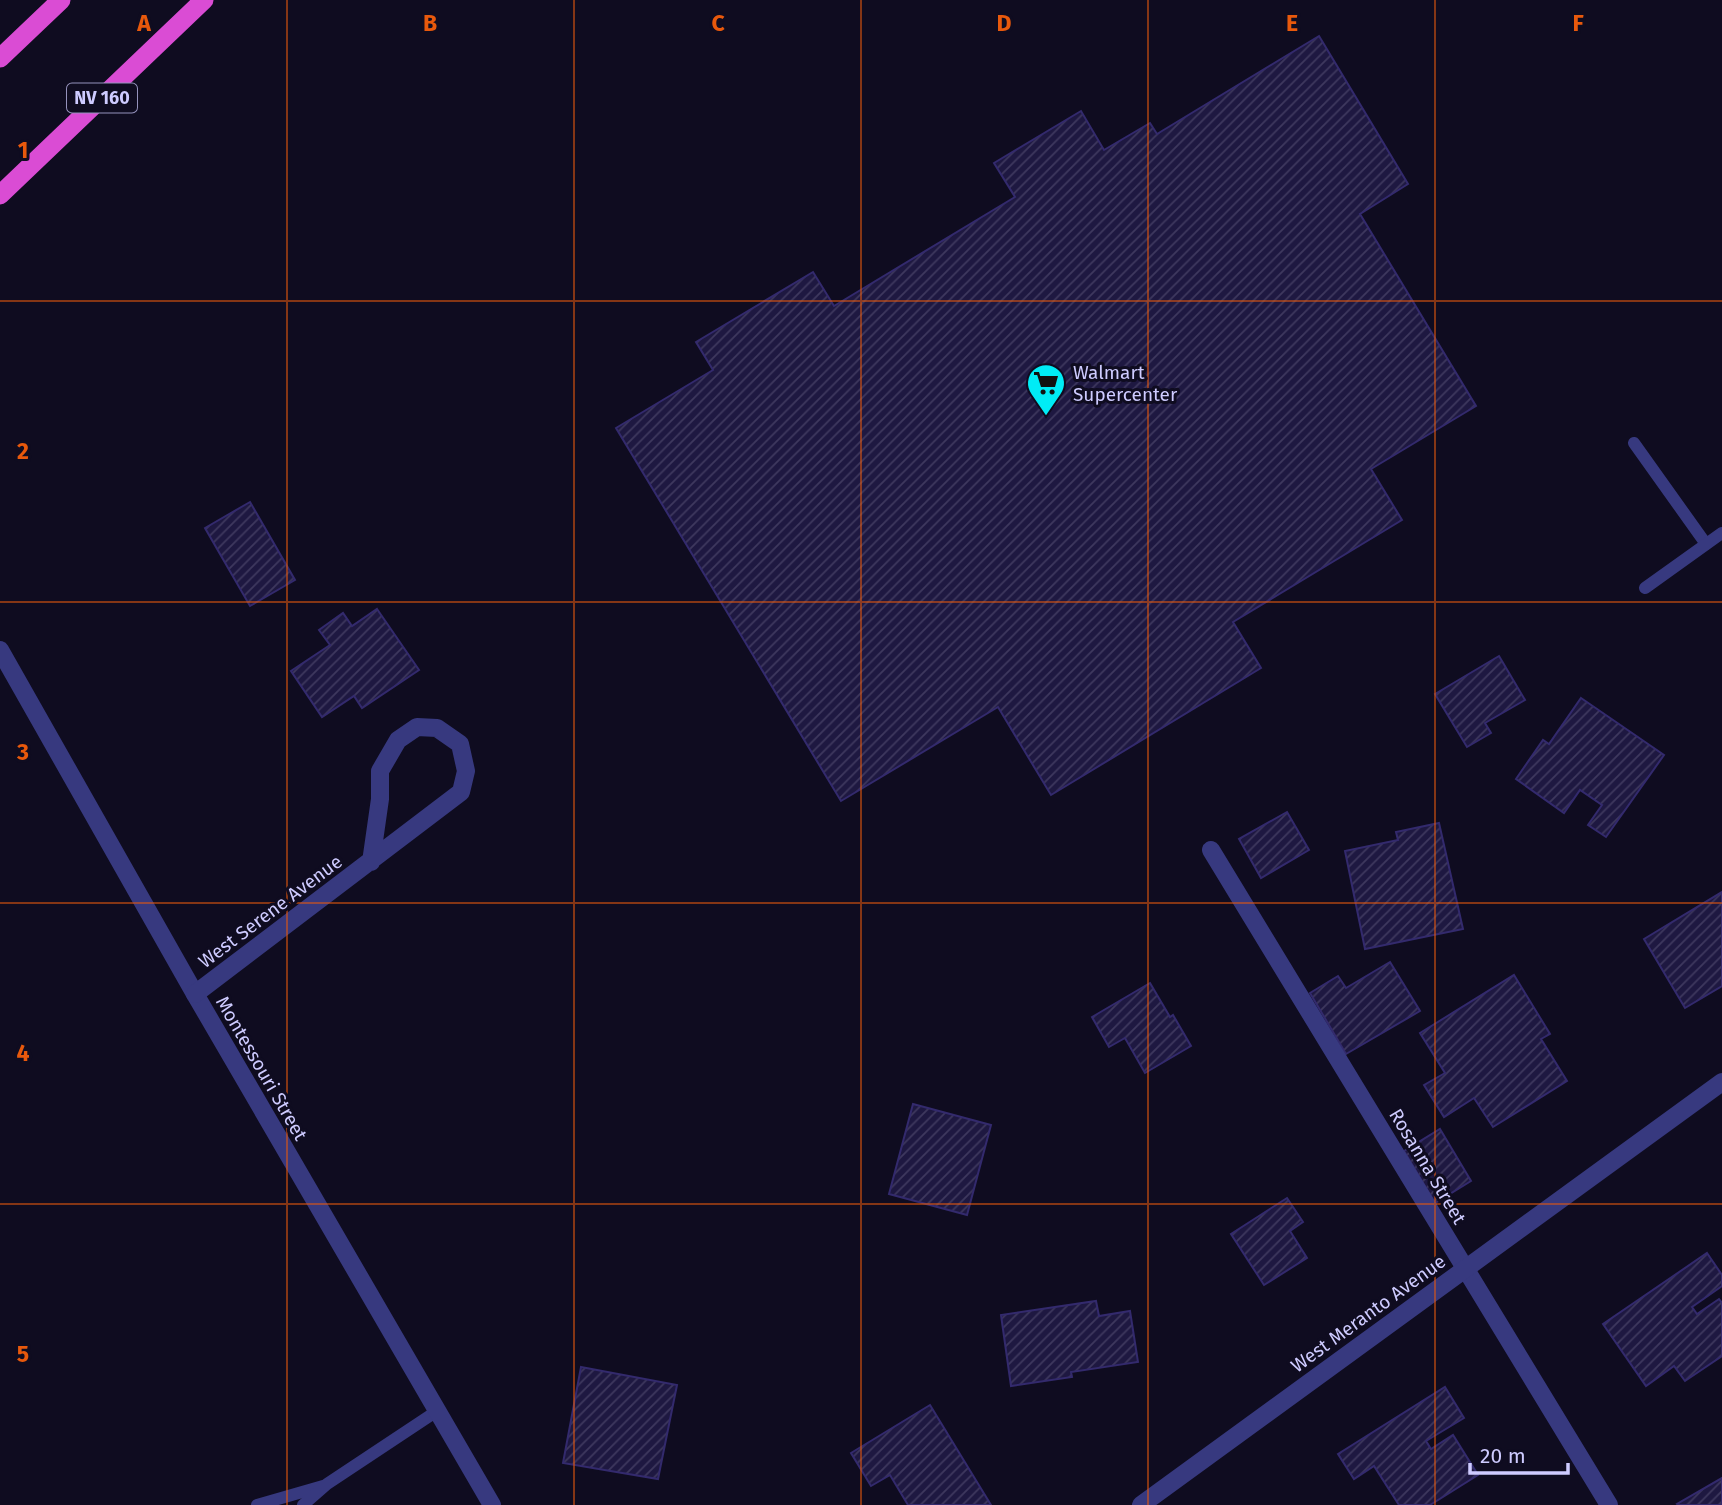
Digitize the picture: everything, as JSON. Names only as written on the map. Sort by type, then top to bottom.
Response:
[{"type":"highway","points":[[0,58],[61,0]]},
{"type":"highway","name":"NV 160","points":[[0,195],[204,0]]},
{"type":"street","name":"Montessouri Street","points":[[0,650],[195,994],[492,1505]]},
{"type":"street","name":"West Serene Avenue","points":[[195,994],[371,862],[461,792],[466,771],[460,744],[436,729],[417,727],[398,740],[380,771],[380,799],[371,862]]},
{"type":"street","name":"Rosanna Street","points":[[1211,850],[1609,1505]]},
{"type":"street","name":"West Meranto Avenue","points":[[1141,1505],[1722,1082]]},
{"type":"lane","points":[[1634,443],[1706,544]]},
{"type":"lane","points":[[1645,588],[1722,533]]},
{"type":"lane","points":[[303,1505],[327,1485],[437,1411]]},
{"type":"lane","points":[[257,1505],[327,1485]]},
{"type":"building","name":"Walmart Supercenter","points":[[1319,36],[1408,184],[1360,214],[1476,406],[1371,469],[1402,520],[1233,622],[1261,668],[1051,795],[998,707],[841,801],[616,428],[713,370],[696,342],[813,272],[834,306],[1015,197],[994,163],[1081,111],[1104,150],[1150,123],[1157,134]]},
{"type":"building","points":[[250,502],[295,580],[250,606],[205,528]]},
{"type":"building","points":[[377,609],[419,670],[362,708],[354,696],[322,717],[291,671],[330,645],[319,630],[343,613],[352,626]]},
{"type":"building","points":[[1499,656],[1525,700],[1485,723],[1491,733],[1467,747],[1435,694]]},
{"type":"building","points":[[1581,698],[1664,755],[1606,837],[1588,825],[1602,805],[1580,790],[1564,813],[1516,779],[1543,740],[1549,744]]},
{"type":"building","points":[[1287,812],[1309,850],[1261,878],[1239,839]]},
{"type":"building","points":[[1439,823],[1463,929],[1365,949],[1345,851],[1398,840],[1396,832]]},
{"type":"building","points":[[1722,892],[1722,986],[1685,1008],[1644,939]]},
{"type":"building","points":[[1390,962],[1420,1011],[1346,1054],[1310,993],[1338,976],[1346,988]]},
{"type":"building","points":[[1514,975],[1550,1034],[1541,1039],[1567,1081],[1493,1127],[1474,1098],[1444,1117],[1424,1085],[1445,1073],[1420,1033]]},
{"type":"building","points":[[1150,983],[1191,1046],[1145,1073],[1125,1038],[1109,1047],[1092,1017]]},
{"type":"building","points":[[913,1104],[991,1125],[967,1215],[889,1194]]},
{"type":"building","points":[[1440,1129],[1471,1181],[1435,1203],[1404,1151]]},
{"type":"building","points":[[1287,1198],[1303,1222],[1290,1231],[1307,1258],[1264,1285],[1231,1234]]},
{"type":"building","points":[[1707,1253],[1722,1275],[1722,1286],[1692,1307],[1697,1314],[1719,1299],[1722,1303],[1722,1356],[1685,1381],[1674,1366],[1646,1386],[1603,1324]]},
{"type":"building","points":[[1096,1301],[1099,1316],[1130,1311],[1138,1362],[1071,1372],[1072,1377],[1011,1386],[1001,1315]]},
{"type":"building","points":[[581,1367],[677,1385],[658,1479],[563,1463]]},
{"type":"building","points":[[1445,1387],[1464,1418],[1426,1441],[1431,1449],[1453,1435],[1478,1475],[1430,1505],[1399,1505],[1374,1466],[1354,1479],[1338,1454]]},
{"type":"building","points":[[930,1405],[991,1505],[908,1505],[890,1475],[871,1486],[851,1453]]},
{"type":"building","points":[[1722,1478],[1722,1505],[1677,1504]]},
{"type":"place","name":"Walmart Supercenter","points":[[1046,417]]}]
